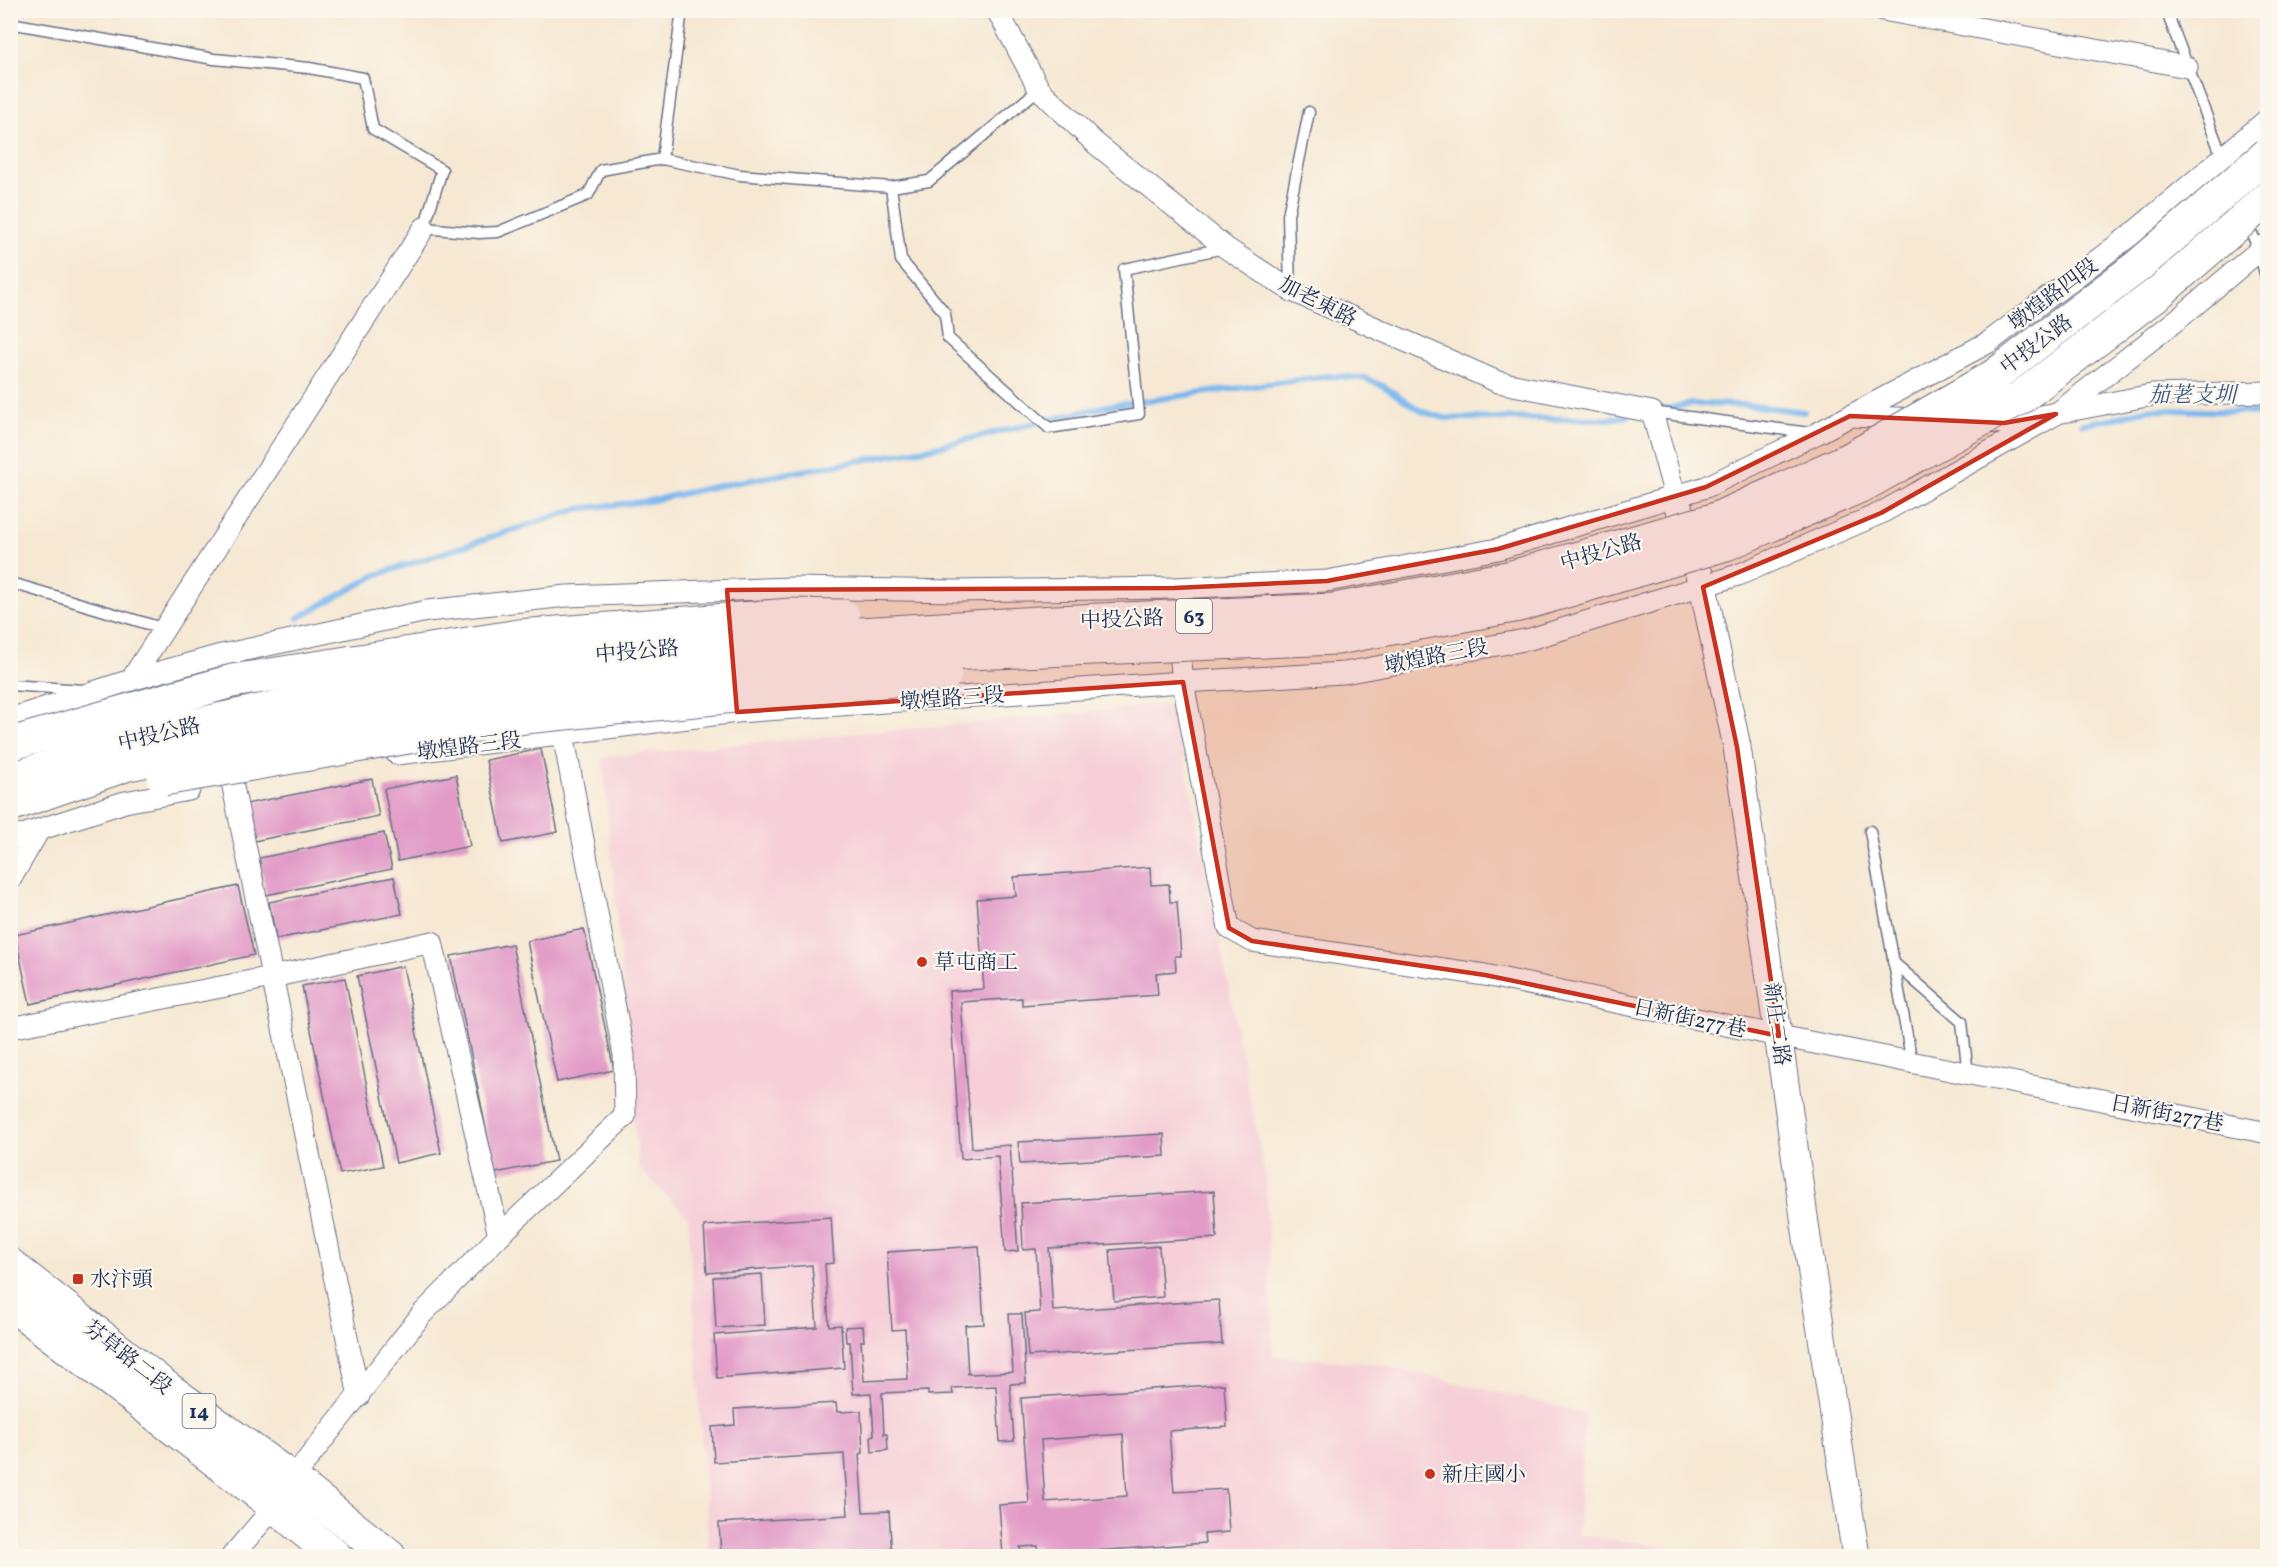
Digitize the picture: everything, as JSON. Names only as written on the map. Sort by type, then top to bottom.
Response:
[{"type":"main road","name":"中投公路","points":[[10,805],[128,764],[532,684],[1334,610],[1508,578],[1716,519],[1850,459],[1994,376],[2138,266],[2268,154]]},
{"type":"main road","name":"中投公路","points":[[10,780],[123,741],[314,699],[530,660],[795,638],[1059,636],[1337,638],[1519,605],[1726,544],[1865,484],[2020,398],[2162,290],[2250,202]]},
{"type":"main road","points":[[10,744],[232,681],[519,636],[790,615],[1059,636]]},
{"type":"main road","points":[[25,828],[136,784],[525,717],[654,702],[933,677],[1059,636]]},
{"type":"main road","name":"芬草路二段","points":[[10,1265],[168,1389],[292,1479],[389,1557]]},
{"type":"main road","name":"芬草路二段","points":[[10,1304],[275,1506],[335,1557]]},
{"type":"street","name":"加老東路","points":[[997,10],[1039,89],[1095,144],[1226,248],[1290,290],[1498,382],[1652,412]]},
{"type":"street","points":[[1883,10],[2187,67]]},
{"type":"street","name":"墩煌路四段","points":[[1816,434],[1989,342],[2132,234],[2268,119]]},
{"type":"street","points":[[131,680],[424,228]]},
{"type":"street","points":[[2056,414],[2183,315],[2263,247]]},
{"type":"street","points":[[1850,416],[2004,423],[2152,395],[2268,392]]},
{"type":"street","points":[[1652,412],[1675,496]]},
{"type":"street","name":"墩煌路三段","points":[[10,839],[25,828],[125,802],[339,762],[737,712],[1355,671],[1530,639],[1738,575],[1881,513],[2056,414]]},
{"type":"street","points":[[10,718],[217,656],[427,611],[567,596],[794,588],[956,591],[1174,588],[1328,581],[1498,549],[1707,487],[1816,434]]},
{"type":"street","name":"新庄二路","points":[[1675,496],[1703,586],[1737,747],[1812,1273],[1856,1557]]},
{"type":"street","points":[[1174,588],[1183,682]]},
{"type":"street","points":[[728,590],[737,712]]},
{"type":"street","name":"日新街277巷","points":[[1183,682],[1229,928],[1252,940],[1485,975],[1912,1063],[2268,1133]]},
{"type":"street","points":[[232,1557],[275,1506],[292,1479],[422,1314],[499,1236],[625,1116],[624,1055],[563,734]]},
{"type":"street","points":[[232,782],[359,1396]]},
{"type":"street","points":[[10,880],[25,828]]},
{"type":"street","points":[[10,1028],[272,977],[432,942],[499,1236]]},
{"type":"lane","points":[[662,159],[682,10]]},
{"type":"lane","points":[[2166,10],[2223,157],[2250,202],[2263,247],[2268,285]]},
{"type":"lane","points":[[10,23],[214,59],[309,68],[363,78],[373,129],[442,170],[424,228],[479,233],[498,232],[588,195],[601,170],[662,159],[740,175],[891,187],[928,181],[1039,89]]},
{"type":"lane","points":[[1290,290],[1288,215],[1309,112]]},
{"type":"lane","points":[[891,187],[901,260],[945,313],[948,338],[1049,428],[1139,414],[1125,268],[1226,248]]},
{"type":"lane","points":[[1652,412],[1816,434]]},
{"type":"lane","points":[[18,585],[165,629]]},
{"type":"lane","points":[[10,685],[98,691]]},
{"type":"lane","points":[[1870,831],[1912,1063]]},
{"type":"lane","points":[[1893,962],[1962,1022],[1968,1074]]},
{"type":"highlighted area","points":[[2056,414],[1881,513],[1703,587],[1737,747],[1779,1036],[1485,975],[1252,941],[1229,928],[1183,682],[737,712],[727,590],[1174,588],[1327,581],[1498,549],[1706,487],[1850,416],[2004,423]]},
{"type":"shaded area","name":"草屯商工","points":[[1174,704],[1266,1182],[1273,1356],[1378,1364],[1585,1413],[1578,1535],[1646,1544],[1703,1556],[709,1556],[688,1217],[638,1167],[603,757]]},
{"type":"building","points":[[541,749],[558,832],[503,843],[486,760]]},
{"type":"building","points":[[456,775],[470,846],[398,861],[384,789]]},
{"type":"building","points":[[372,779],[379,816],[254,841],[246,804]]},
{"type":"building","points":[[384,833],[392,869],[266,895],[259,858]]},
{"type":"building","points":[[1150,867],[1151,885],[1169,884],[1170,902],[1177,902],[1181,956],[1175,956],[1176,971],[1156,973],[1158,995],[1022,1005],[1022,998],[961,1002],[972,1148],[1010,1145],[1018,1251],[1005,1252],[998,1156],[961,1159],[949,991],[984,989],[977,899],[1016,896],[1014,877]]},
{"type":"building","points":[[394,877],[402,914],[276,939],[269,902]]},
{"type":"building","points":[[238,886],[254,955],[30,1004],[15,935]]},
{"type":"building","points":[[584,929],[614,1070],[557,1082],[527,941]]},
{"type":"building","points":[[512,944],[556,1161],[495,1173],[451,956]]},
{"type":"building","points":[[403,966],[441,1153],[396,1163],[357,976]]},
{"type":"building","points":[[345,978],[383,1166],[340,1174],[302,986]]},
{"type":"building","points":[[1164,1134],[1165,1156],[1020,1164],[1018,1142]]},
{"type":"building","points":[[1214,1191],[1217,1238],[1049,1248],[1053,1311],[1219,1300],[1222,1344],[1028,1356],[1025,1313],[1040,1312],[1036,1249],[1023,1250],[1021,1203]]},
{"type":"building","points":[[831,1217],[834,1263],[825,1264],[829,1326],[841,1325],[844,1368],[717,1378],[714,1335],[817,1327],[812,1265],[707,1273],[704,1226]]},
{"type":"building","points":[[979,1246],[984,1324],[965,1325],[968,1374],[1013,1372],[1009,1314],[1022,1314],[1026,1383],[1010,1384],[1014,1441],[1000,1442],[996,1386],[952,1388],[953,1394],[928,1395],[928,1391],[882,1393],[884,1434],[887,1434],[888,1450],[872,1452],[871,1436],[874,1435],[871,1393],[853,1394],[850,1342],[846,1342],[845,1327],[863,1326],[864,1341],[861,1341],[864,1381],[908,1379],[905,1329],[892,1330],[887,1252]]},
{"type":"building","points":[[1159,1246],[1163,1297],[1114,1301],[1110,1250]]},
{"type":"building","points":[[762,1274],[765,1325],[716,1328],[713,1277]]},
{"type":"building","points":[[1224,1384],[1227,1427],[1169,1431],[1174,1492],[1226,1489],[1229,1532],[1204,1534],[1205,1543],[1039,1555],[1038,1546],[1020,1547],[1021,1556],[1003,1556],[999,1505],[1029,1503],[1021,1398]],"holes":[[[1123,1434],[1127,1496],[1045,1502],[1041,1440]]]},
{"type":"building","points":[[836,1403],[837,1412],[861,1411],[863,1453],[859,1454],[863,1512],[889,1511],[892,1556],[721,1556],[719,1523],[848,1515],[844,1454],[714,1462],[712,1427],[735,1425],[734,1409]]},
{"type":"waterway","points":[[298,618],[376,575],[577,509],[649,501],[722,485],[931,448],[1107,406],[1328,376],[1364,378],[1383,386],[1423,412],[1445,418],[1609,419],[1628,416]]},
{"type":"waterway","points":[[1659,410],[1692,404],[1746,405],[1804,412]]},
{"type":"waterway","name":"茄荖支圳","points":[[2082,424],[2148,409],[2268,413]]},
{"type":"place","name":"草屯商工","points":[[922,962]]},
{"type":"place","name":"水汴頭","points":[[78,1279]]},
{"type":"place","name":"新庄國小","points":[[1430,1474]]}]
